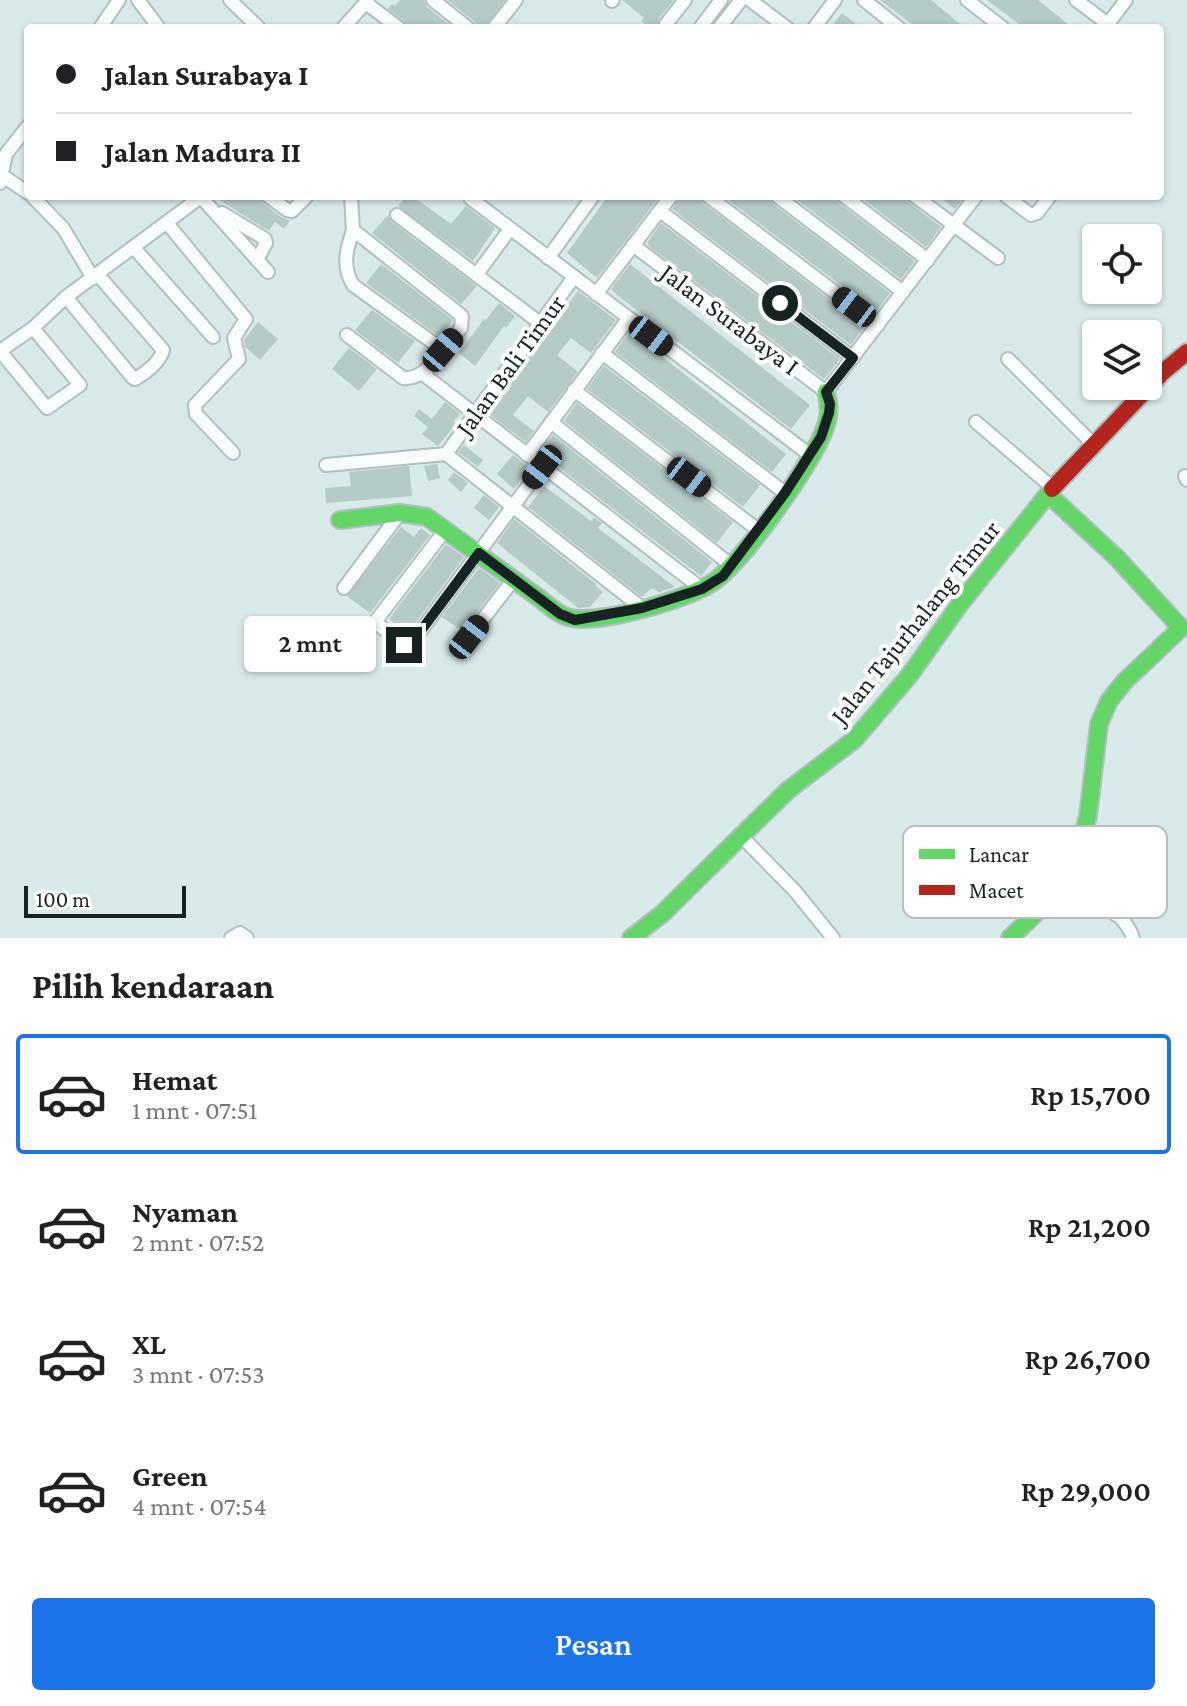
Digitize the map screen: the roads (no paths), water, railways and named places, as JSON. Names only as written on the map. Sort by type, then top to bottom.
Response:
[{"type":"street","points":[[103,24],[119,0]]},
{"type":"street","points":[[138,0],[156,24]]},
{"type":"street","points":[[230,0],[255,24]]},
{"type":"street","points":[[433,0],[463,24]]},
{"type":"street","points":[[497,24],[512,4],[498,0]]},
{"type":"street","points":[[666,24],[685,0]]},
{"type":"street","points":[[722,24],[741,0]]},
{"type":"street","points":[[750,0],[782,24]]},
{"type":"street","points":[[817,24],[835,0]]},
{"type":"street","points":[[864,0],[894,24]]},
{"type":"street","points":[[967,0],[998,24]]},
{"type":"street","points":[[1076,0],[1105,24]]},
{"type":"street","points":[[1108,24],[1126,0]]},
{"type":"street","points":[[347,24],[367,1],[394,24]]},
{"type":"street","points":[[703,24],[717,1]]},
{"type":"street","points":[[24,131],[6,154],[2,179],[24,191]]},
{"type":"street","points":[[36,200],[63,228],[96,276],[163,350],[162,356],[135,379],[66,297]]},
{"type":"street","points":[[33,328],[80,385],[47,408],[0,351],[33,328],[66,297],[202,200]]},
{"type":"street","points":[[205,200],[268,272]]},
{"type":"street","points":[[206,200],[265,239],[257,260]]},
{"type":"street","points":[[273,200],[292,211],[303,200]]},
{"type":"street","points":[[351,200],[353,230],[345,261],[347,275],[353,285],[443,350]]},
{"type":"street","points":[[473,200],[810,455]]},
{"type":"street","points":[[548,258],[590,200]]},
{"type":"street","points":[[596,294],[668,200]]},
{"type":"street","points":[[713,200],[878,325]]},
{"type":"street","points":[[782,200],[903,292]]},
{"type":"street","points":[[849,200],[928,260]]},
{"type":"street","points":[[920,200],[998,258]]},
{"type":"street","points":[[340,520],[400,513],[427,517],[560,614],[575,620],[642,608],[702,589],[732,566],[785,493],[826,427],[830,404],[826,392],[973,200]]},
{"type":"street","points":[[1011,200],[1031,215],[1037,213],[1047,200]]},
{"type":"street","name":"Jalan Surabaya I","points":[[660,211],[853,358]]},
{"type":"street","points":[[397,215],[540,323]]},
{"type":"street","points":[[167,223],[246,319],[234,338],[239,359],[195,405],[196,414],[233,453]]},
{"type":"street","points":[[477,274],[510,229]]},
{"type":"street","points":[[347,335],[403,378],[414,379],[423,374],[461,328],[462,316],[353,230]]},
{"type":"street","name":"Jalan Surabaya I","points":[[633,245],[826,392]]},
{"type":"street","points":[[134,248],[213,337]]},
{"type":"street","name":"Jalan Bali Timur","points":[[446,454],[574,277]]},
{"type":"street","points":[[527,455],[628,319]]},
{"type":"street","name":"Jalan Tajurhalang Timur","points":[[631,938],[662,914],[787,791],[832,759],[863,730],[909,676],[996,557],[1051,492],[1163,372],[1187,352]]},
{"type":"street","points":[[602,353],[785,493]]},
{"type":"street","points":[[1008,359],[1095,446]]},
{"type":"street","points":[[423,374],[702,589]]},
{"type":"street","points":[[574,390],[758,530]]},
{"type":"street","points":[[551,422],[732,566]]},
{"type":"street","points":[[976,422],[1051,492],[1185,627],[1124,682],[1103,711],[1085,826]]},
{"type":"street","points":[[326,465],[446,454],[642,608]]},
{"type":"street","points":[[446,529],[375,622],[404,645],[411,644],[542,467]]},
{"type":"street","points":[[344,588],[400,513]]},
{"type":"street","points":[[469,637],[514,579]]},
{"type":"street","points":[[740,835],[795,891],[833,938]]},
{"type":"street","points":[[1010,938],[1031,918]]},
{"type":"street","points":[[1119,918],[1128,926],[1133,938]]},
{"type":"street","points":[[231,938],[240,933],[247,938]]}]
